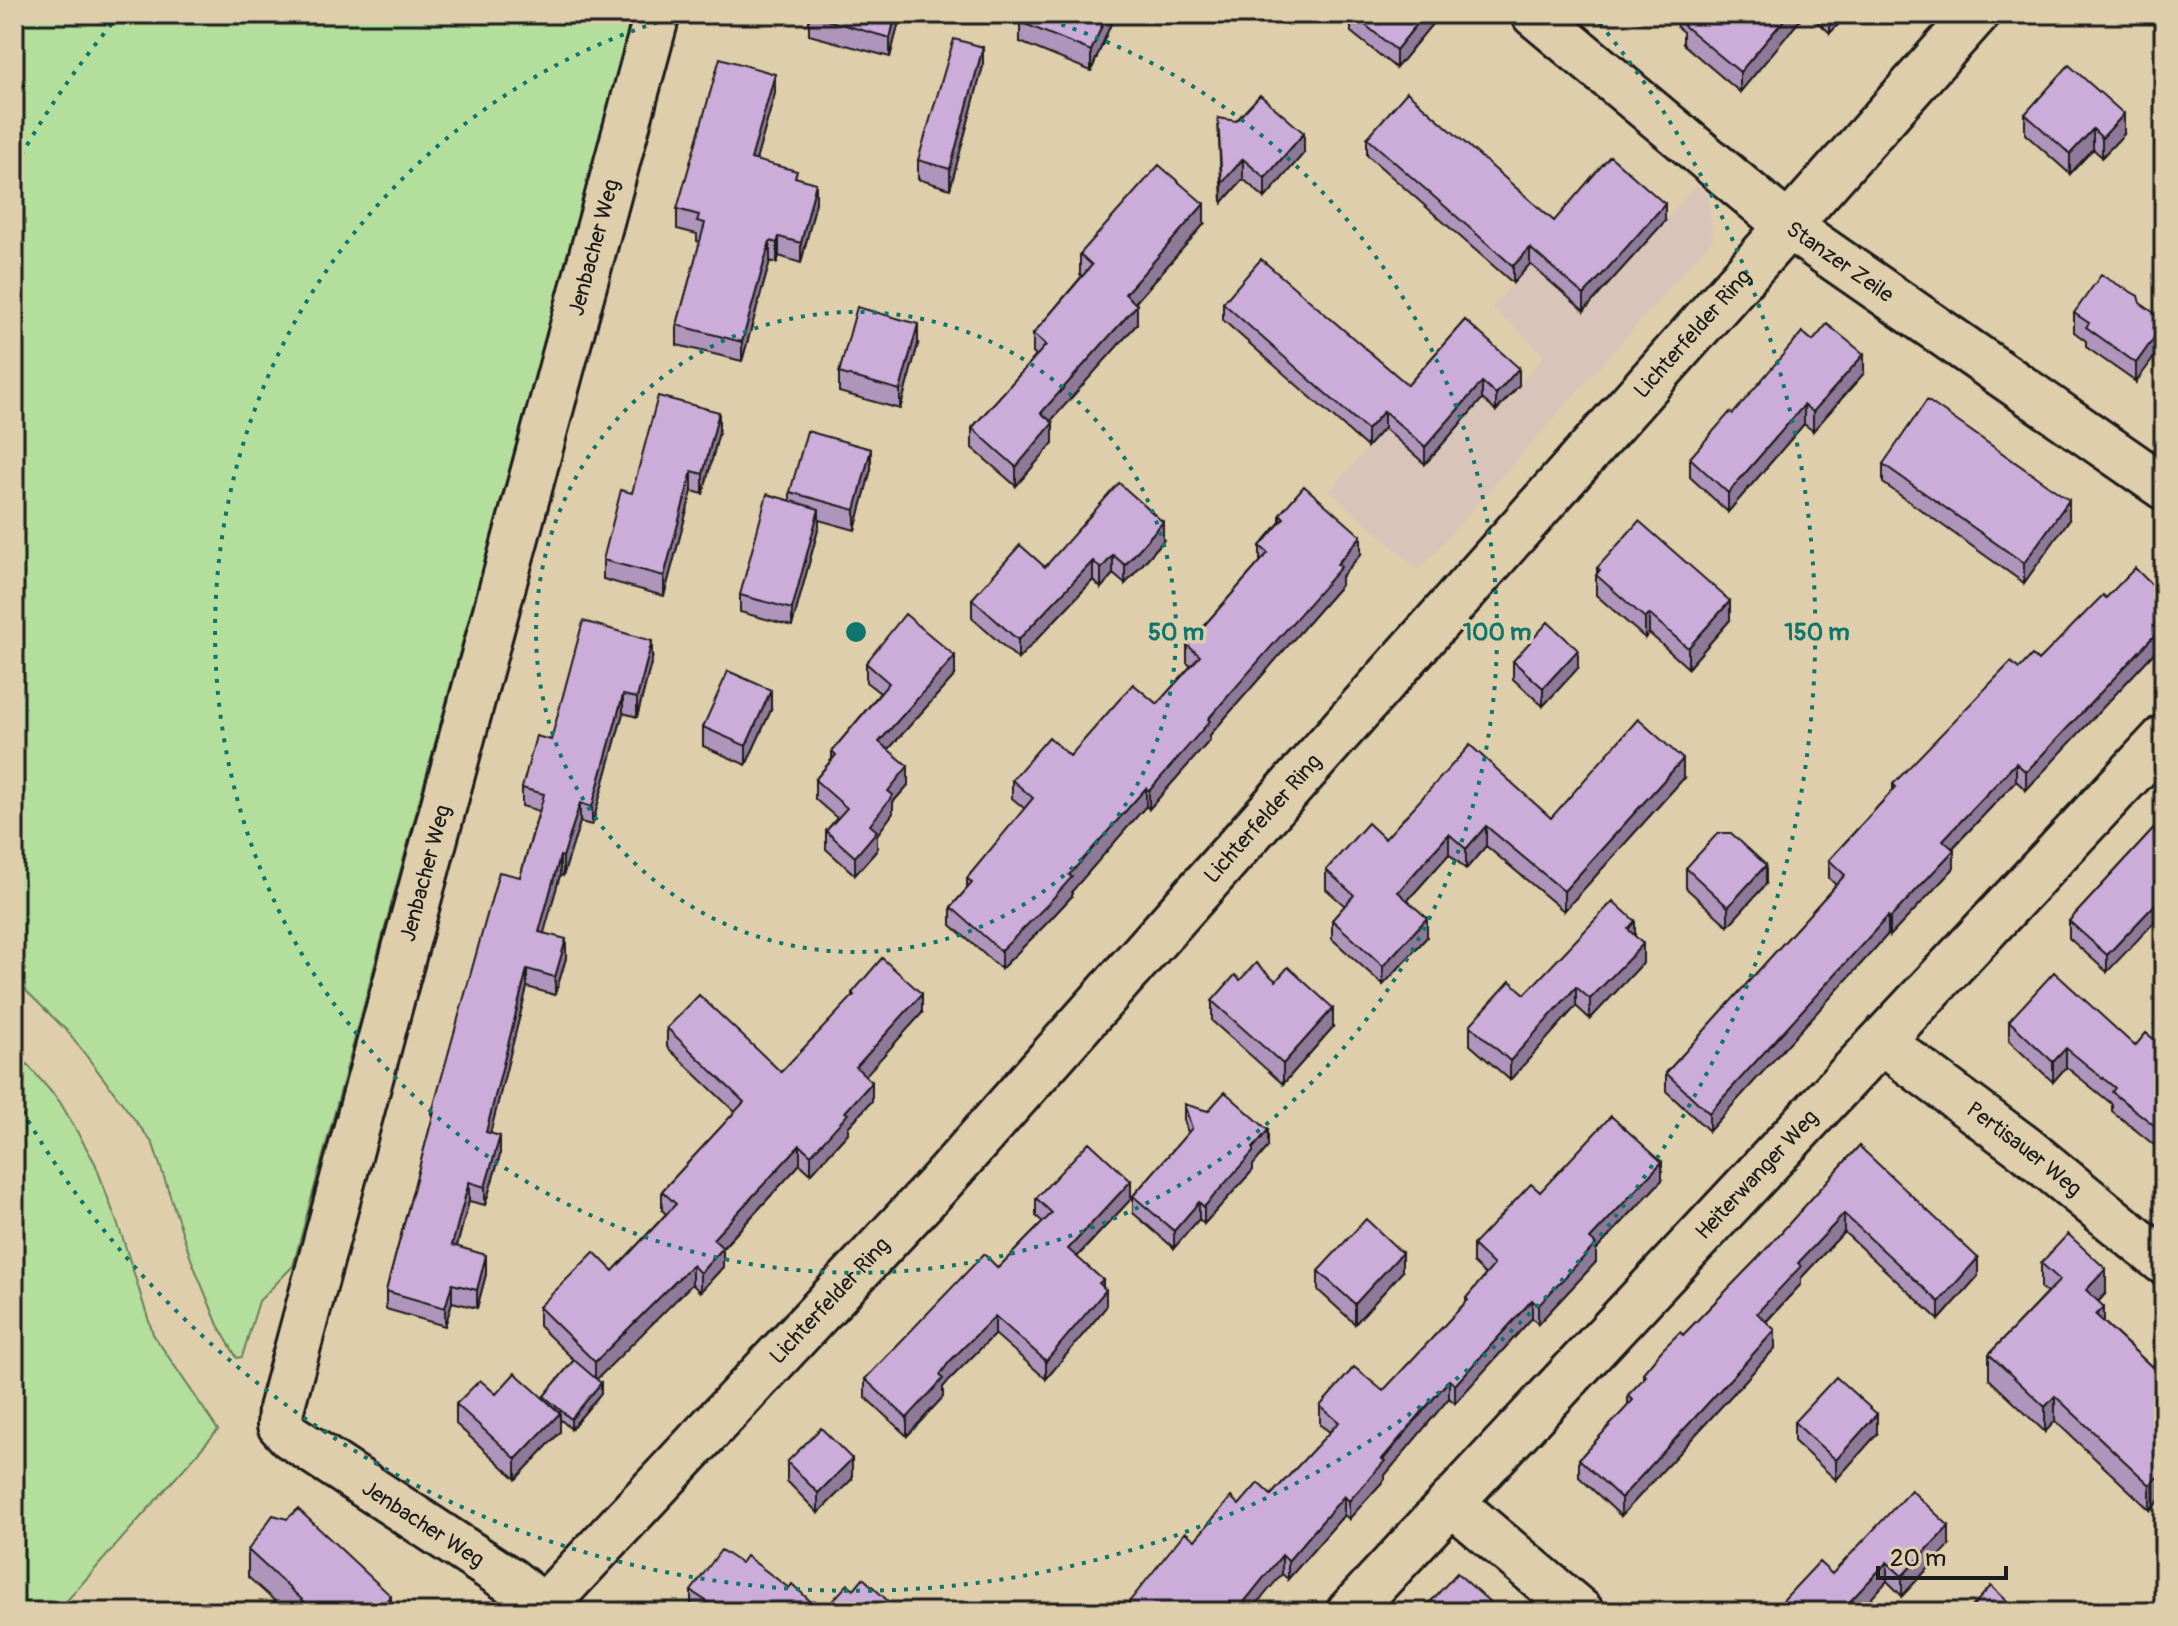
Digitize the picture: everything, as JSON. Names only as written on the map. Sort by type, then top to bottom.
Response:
[{"type":"street","name":"Jenbacher Weg","points":[[544,1610],[511,1581],[290,1436],[280,1425],[281,1409],[657,14]]},
{"type":"street","name":"Stanzer Zeile","points":[[1534,14],[1788,226],[2164,487]]},
{"type":"street","name":"Lichterfelder Ring","points":[[544,1610],[938,1185],[1976,14]]},
{"type":"street","name":"Heiterwanger Weg","points":[[1349,1612],[2164,738]]},
{"type":"street","name":"Pertisauer Weg","points":[[1882,1042],[2026,1149],[2164,1262]]},
{"type":"street","points":[[1451,1502],[1581,1612]]},
{"type":"shaded area","points":[[1610,173],[1665,220],[1696,185],[1709,196],[1712,240],[1419,570],[1330,491],[1465,337],[1520,384],[1545,355],[1492,307]]},
{"type":"green space","points":[[14,14],[633,14],[293,1266],[259,1301],[242,1357],[237,1358],[218,1325],[191,1259],[153,1144],[69,1033],[14,979]]},
{"type":"green space","points":[[14,1049],[60,1102],[95,1163],[153,1334],[218,1430],[57,1612],[14,1612]]},
{"type":"building","points":[[809,14],[896,14],[890,38]]},
{"type":"building","points":[[1023,14],[1107,14],[1091,51],[1020,22]]},
{"type":"building","points":[[1352,14],[1425,14],[1396,50]]},
{"type":"building","points":[[1685,14],[1789,14],[1740,72],[1683,25],[1690,18]]},
{"type":"building","points":[[954,39],[983,47],[950,169],[918,160]]},
{"type":"building","points":[[720,58],[775,74],[751,159],[797,171],[795,177],[816,183],[801,243],[779,237],[777,243],[770,241],[742,342],[677,325],[705,223],[697,221],[699,215],[677,209]]},
{"type":"building","points":[[2069,65],[2124,114],[2102,138],[2093,129],[2070,154],[2025,114]]},
{"type":"building","points":[[1407,92],[1554,221],[1610,156],[1665,204],[1584,295],[1530,248],[1513,266],[1367,138]]},
{"type":"building","points":[[1260,95],[1304,133],[1265,178],[1243,159],[1222,183],[1218,118],[1236,121]]},
{"type":"building","points":[[1159,165],[1204,204],[1125,294],[1137,305],[1041,413],[1053,423],[1016,467],[972,428],[1046,345],[1033,334],[1092,265],[1080,254]]},
{"type":"building","points":[[1261,259],[1408,385],[1465,320],[1519,368],[1496,394],[1482,382],[1425,447],[1384,411],[1367,430],[1223,303]]},
{"type":"building","points":[[2101,275],[2138,296],[2140,303],[2164,320],[2136,363],[2086,327],[2089,323],[2074,313]]},
{"type":"building","points":[[857,307],[918,324],[900,390],[839,373]]},
{"type":"building","points":[[1827,324],[1864,354],[1813,412],[1804,405],[1728,493],[1690,458],[1730,412],[1733,414],[1802,332],[1813,341]]},
{"type":"building","points":[[658,396],[719,412],[703,474],[692,471],[664,576],[603,560],[621,490],[632,493]]},
{"type":"building","points":[[1927,400],[2069,500],[2024,563],[1883,464]]},
{"type":"building","points":[[807,431],[871,449],[855,510],[790,492]]},
{"type":"building","points":[[1119,483],[1163,522],[1125,565],[1113,555],[1101,569],[1093,561],[1018,640],[972,599],[1020,545],[1045,567]]},
{"type":"building","points":[[1304,486],[1361,536],[1337,564],[1341,567],[1149,791],[1146,788],[1069,875],[1072,877],[1001,951],[951,907],[972,883],[967,878],[1033,798],[1012,780],[1049,737],[1070,756],[1133,684],[1157,704],[1200,656],[1187,645],[1268,553],[1260,546],[1284,518],[1280,514]]},
{"type":"building","points":[[767,494],[819,509],[792,609],[740,595]]},
{"type":"building","points":[[1639,521],[1730,601],[1688,648],[1649,614],[1645,618],[1596,575],[1600,570],[1597,568]]},
{"type":"building","points":[[2135,568],[2164,597],[2164,625],[2026,772],[2016,763],[1943,840],[1954,850],[1890,918],[1888,916],[1709,1113],[1666,1073],[1845,875],[1829,860],[1896,787],[1893,784],[2011,662],[2019,669],[2032,655],[2038,661],[2103,595],[2106,598]]},
{"type":"building","points":[[905,614],[955,656],[879,742],[908,766],[888,791],[893,795],[870,825],[877,831],[855,857],[826,831],[847,808],[815,780],[836,755],[832,751],[889,683],[866,663]]},
{"type":"building","points":[[583,621],[652,641],[637,698],[623,695],[592,807],[580,803],[563,857],[560,856],[539,932],[566,939],[555,977],[527,969],[486,1132],[500,1136],[485,1187],[469,1182],[452,1245],[486,1255],[477,1290],[452,1284],[445,1308],[386,1291],[499,872],[520,877],[542,802],[544,794],[522,788],[536,736],[551,740]]},
{"type":"building","points":[[1548,622],[1578,650],[1543,688],[1513,661]]},
{"type":"building","points":[[728,671],[771,690],[746,746],[703,727]]},
{"type":"building","points":[[1638,719],[1683,759],[1564,891],[1486,826],[1466,849],[1449,834],[1398,892],[1427,918],[1383,966],[1332,920],[1354,895],[1326,870],[1368,823],[1385,839],[1470,745],[1551,818]]},
{"type":"building","points":[[2164,814],[2164,895],[2107,955],[2069,921],[2161,821],[2159,819]]},
{"type":"building","points":[[1718,833],[1731,833],[1766,865],[1728,907],[1686,868]]},
{"type":"building","points":[[1613,901],[1635,921],[1628,929],[1643,944],[1590,999],[1576,987],[1510,1061],[1470,1025],[1510,981],[1525,994]]},
{"type":"building","points":[[882,958],[922,994],[856,1067],[872,1082],[811,1155],[800,1145],[713,1239],[723,1248],[700,1273],[692,1265],[595,1362],[539,1307],[594,1252],[613,1271],[676,1204],[662,1191],[744,1102],[667,1028],[699,995],[781,1072],[854,995],[852,993]]},
{"type":"building","points":[[1256,963],[1276,981],[1288,967],[1333,1008],[1283,1064],[1212,1001],[1235,975],[1240,980]]},
{"type":"building","points":[[2054,972],[2135,1046],[2146,1033],[2164,1047],[2164,1133],[2112,1092],[2115,1088],[2066,1048],[2053,1062],[2009,1021]]},
{"type":"building","points":[[1225,1092],[1268,1130],[1253,1152],[1204,1207],[1199,1202],[1174,1231],[1133,1196],[1192,1128],[1184,1104],[1208,1111]]},
{"type":"building","points":[[1611,1116],[1662,1162],[1590,1239],[1596,1244],[1538,1306],[1532,1300],[1455,1385],[1449,1380],[1349,1501],[1344,1496],[1288,1561],[1282,1555],[1236,1612],[1121,1612],[1185,1532],[1195,1540],[1231,1497],[1239,1505],[1258,1483],[1271,1495],[1339,1422],[1320,1406],[1354,1367],[1383,1391],[1468,1300],[1466,1298],[1494,1265],[1473,1245],[1531,1184],[1540,1192]]},
{"type":"building","points":[[1089,1142],[1131,1181],[1068,1249],[1103,1280],[1099,1283],[1106,1290],[1046,1361],[995,1316],[949,1362],[940,1375],[943,1379],[907,1418],[865,1379],[984,1254],[998,1268],[1052,1213],[1036,1198]]},
{"type":"building","points":[[1859,1146],[1978,1258],[1939,1302],[1844,1214],[1757,1313],[1775,1330],[1621,1498],[1579,1459],[1633,1400],[1628,1395],[1646,1376],[1643,1373],[1662,1350],[1680,1332],[1683,1335],[1759,1257]]},
{"type":"building","points":[[1366,1219],[1402,1253],[1355,1304],[1318,1271]]},
{"type":"building","points":[[2068,1234],[2106,1269],[2086,1290],[2104,1307],[2096,1315],[2152,1367],[2164,1354],[2164,1470],[2150,1485],[2055,1396],[2045,1407],[1989,1354],[2060,1280],[2041,1263]]},
{"type":"building","points":[[574,1360],[601,1383],[571,1419],[544,1396]]},
{"type":"building","points":[[515,1373],[560,1413],[516,1459],[456,1404],[480,1380],[496,1394]]},
{"type":"building","points":[[1836,1377],[1877,1414],[1836,1460],[1794,1422]]},
{"type":"building","points":[[821,1428],[852,1459],[818,1493],[787,1462]]},
{"type":"building","points":[[1911,1490],[1949,1526],[1902,1576],[1887,1562],[1840,1612],[1772,1612],[1819,1562],[1832,1574]]},
{"type":"building","points":[[298,1509],[391,1596],[377,1612],[301,1612],[308,1605],[248,1550],[273,1515],[287,1519]]},
{"type":"building","points":[[721,1550],[741,1563],[746,1556],[789,1588],[792,1584],[822,1612],[723,1612],[691,1591]]},
{"type":"building","points":[[1457,1573],[1499,1610],[1421,1612]]},
{"type":"building","points":[[863,1578],[900,1612],[822,1612],[848,1584],[854,1589]]},
{"type":"building","points":[[1991,1586],[2019,1612],[1967,1612]]}]
